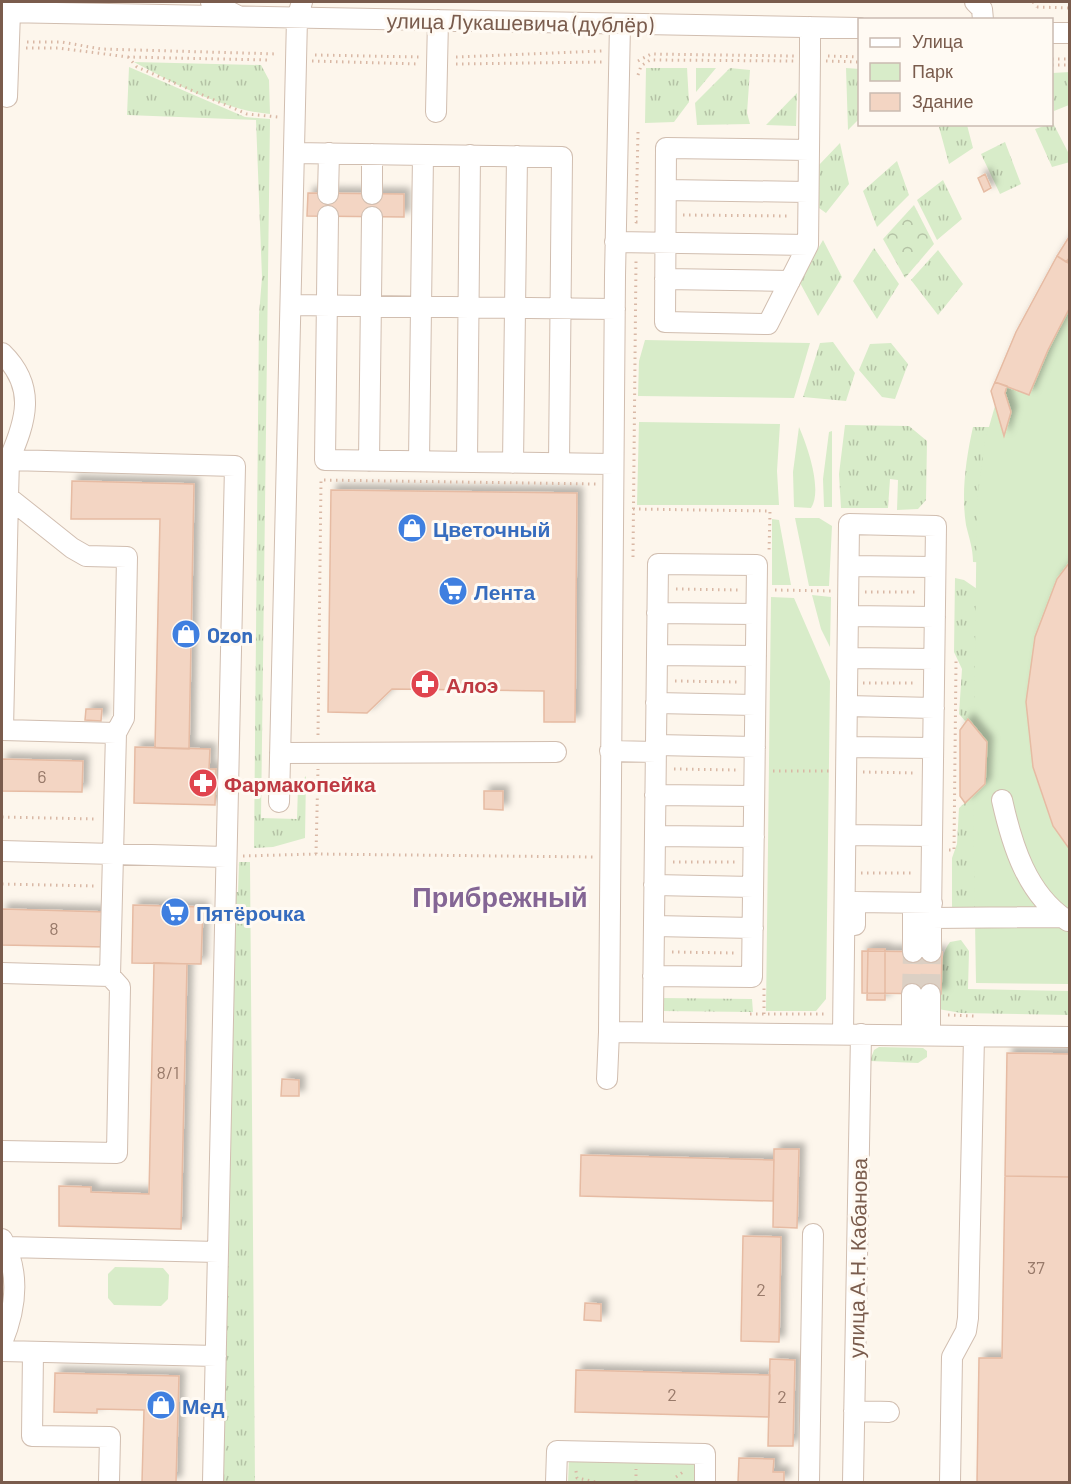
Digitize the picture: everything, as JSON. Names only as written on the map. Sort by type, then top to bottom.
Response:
[{"type":"street","points":[[211,2],[240,18]]},
{"type":"street","points":[[975,2],[982,9],[983,18]]},
{"type":"street","points":[[279,802],[295,119],[302,58],[300,10]]},
{"type":"street","name":"улица Лукашевича (дублёр)","points":[[6,12],[240,18],[300,10],[438,20],[858,28]]},
{"type":"street","points":[[6,12],[12,45],[7,97]]},
{"type":"street","points":[[436,112],[438,20]]},
{"type":"street","points":[[607,1079],[616,237],[614,56],[620,24]]},
{"type":"street","points":[[809,150],[666,148],[664,322],[768,324],[808,245],[808,192],[809,150],[810,27]]},
{"type":"street","points":[[1053,33],[1070,33]]},
{"type":"street","points":[[294,153],[562,157],[559,463]]},
{"type":"street","points":[[328,153],[328,194]]},
{"type":"street","points":[[372,154],[372,194]]},
{"type":"street","points":[[419,461],[423,155]]},
{"type":"street","points":[[467,462],[470,155]]},
{"type":"street","points":[[513,463],[517,156]]},
{"type":"street","points":[[666,190],[808,192]]},
{"type":"street","points":[[328,216],[325,460],[613,464]]},
{"type":"street","points":[[369,461],[372,217]]},
{"type":"street","points":[[616,237],[666,230],[808,245]]},
{"type":"street","points":[[665,279],[789,281]]},
{"type":"street","points":[[291,305],[615,309]]},
{"type":"street","points":[[2,354],[13,365],[23,389],[26,409],[24,427],[9,460],[5,497],[3,730],[116,733]]},
{"type":"street","points":[[9,460],[235,466],[213,1482]]},
{"type":"street","points":[[2,1151],[117,1154],[120,987],[110,976],[116,733],[124,718],[127,557],[86,556],[5,497]]},
{"type":"street","points":[[853,1034],[845,873],[849,524],[936,526],[932,873],[925,908],[922,952]]},
{"type":"street","points":[[653,976],[752,977],[757,565],[658,564],[653,976],[653,1032]]},
{"type":"street","points":[[849,566],[935,567]]},
{"type":"street","points":[[657,613],[756,614]]},
{"type":"street","points":[[848,616],[935,616]]},
{"type":"street","points":[[657,655],[756,656]]},
{"type":"street","points":[[848,658],[934,659]]},
{"type":"street","points":[[656,703],[755,705]]},
{"type":"street","points":[[847,706],[934,708]]},
{"type":"street","points":[[610,745],[656,751],[755,747]]},
{"type":"street","points":[[847,747],[933,748]]},
{"type":"street","points":[[280,753],[556,752]]},
{"type":"street","points":[[656,795],[754,796]]},
{"type":"street","points":[[1002,800],[1012,844],[1032,884],[1065,920]]},
{"type":"street","points":[[846,835],[932,836]]},
{"type":"street","points":[[655,836],[754,837]]},
{"type":"street","points":[[2,851],[226,857]]},
{"type":"street","points":[[654,885],[753,886]]},
{"type":"street","points":[[853,1034],[855,902],[1065,920]]},
{"type":"street","points":[[654,927],[753,928]]},
{"type":"street","points":[[2,973],[110,976]]},
{"type":"street","points":[[921,994],[921,1035]]},
{"type":"street","points":[[609,1032],[1070,1037]]},
{"type":"street","name":"улица А.Н. Кабанова","points":[[853,1034],[853,1482]]},
{"type":"street","points":[[950,1482],[952,1357],[966,1331],[968,1318],[974,1036]]},
{"type":"street","points":[[809,1482],[813,1233]]},
{"type":"street","points":[[2,1344],[11,1321],[16,1290],[4,1243],[218,1252]]},
{"type":"street","points":[[2,1351],[216,1356]]},
{"type":"street","points":[[33,1352],[32,1436],[110,1437],[109,1482]]},
{"type":"street","points":[[854,1411],[889,1412]]},
{"type":"street","points":[[556,1482],[556,1451],[705,1454],[705,1482]]},
{"type":"path","points":[[1035,2],[1037,7],[1070,8]]},
{"type":"path","points":[[12,45],[62,42],[101,49],[436,62],[614,56]]},
{"type":"path","points":[[12,45],[128,57],[268,60]]},
{"type":"path","points":[[128,57],[136,67],[247,114],[295,119]]},
{"type":"path","points":[[302,58],[436,62],[487,58],[642,57]]},
{"type":"path","points":[[1053,59],[1070,59]]},
{"type":"path","points":[[638,84],[640,66],[650,60],[801,61]]},
{"type":"path","points":[[818,61],[858,62]]},
{"type":"path","points":[[1053,65],[1070,65]]},
{"type":"path","points":[[638,130],[636,222],[641,222]]},
{"type":"path","points":[[666,230],[808,217]]},
{"type":"path","points":[[632,566],[636,256],[640,256]]},
{"type":"path","points":[[316,854],[321,480],[613,484]]},
{"type":"path","points":[[658,589],[935,592]]},
{"type":"path","points":[[657,681],[755,682]]},
{"type":"path","points":[[847,683],[956,684]]},
{"type":"path","points":[[656,751],[754,770],[955,773]]},
{"type":"path","points":[[2,817],[114,819]]},
{"type":"path","points":[[226,857],[316,854],[609,857]]},
{"type":"path","points":[[655,861],[753,862]]},
{"type":"path","points":[[845,873],[932,873]]},
{"type":"path","points":[[2,884],[113,887]]},
{"type":"path","points":[[654,952],[752,953]]},
{"type":"green space","points":[[134,62],[261,65],[269,80],[270,114],[252,112],[217,102]]},
{"type":"green space","points":[[129,67],[245,117],[270,119],[261,818],[297,819],[298,786],[306,776],[305,838],[273,847],[254,848],[259,315],[262,277],[256,120],[127,115]]},
{"type":"green space","points":[[646,68],[687,68],[689,102],[674,122],[645,123]]},
{"type":"green space","points":[[696,68],[716,68],[696,92]]},
{"type":"green space","points":[[730,68],[750,70],[747,113],[750,124],[697,125],[695,103]]},
{"type":"green space","points":[[846,68],[858,69],[858,120],[848,130]]},
{"type":"green space","points":[[1070,72],[1069,105],[1054,111],[1053,92],[1053,73]]},
{"type":"green space","points":[[797,93],[796,126],[766,125]]},
{"type":"green space","points":[[1053,123],[1069,154],[1070,162],[1052,167],[1035,129],[1053,126]]},
{"type":"green space","points":[[967,126],[973,148],[949,164],[939,127]]},
{"type":"green space","points":[[1005,142],[1021,184],[1000,194],[981,154]]},
{"type":"green space","points":[[840,143],[849,184],[826,213],[819,208],[818,166]]},
{"type":"green space","points":[[897,161],[909,195],[877,227],[863,191]]},
{"type":"green space","points":[[943,180],[962,219],[937,240],[917,200]]},
{"type":"green space","points":[[914,205],[934,244],[905,278],[883,239]]},
{"type":"green space","points":[[1069,237],[1069,984],[976,983],[973,797],[965,803],[960,796],[960,730],[968,719],[974,725],[977,501],[985,441],[1016,332]]},
{"type":"green space","points":[[823,240],[842,277],[818,316],[799,281]]},
{"type":"green space","points":[[874,248],[899,284],[877,319],[853,281]]},
{"type":"green space","points":[[938,250],[963,284],[938,315],[911,280]]},
{"type":"green space","points":[[645,340],[810,343],[794,398],[638,396],[639,361]]},
{"type":"green space","points":[[833,342],[855,373],[846,401],[803,397],[820,343]]},
{"type":"green space","points":[[891,343],[908,364],[895,399],[882,397],[859,370],[870,344]]},
{"type":"green space","points":[[639,422],[780,424],[777,471],[779,505],[637,505]]},
{"type":"green space","points":[[845,425],[909,426],[927,441],[926,500],[918,509],[897,510],[898,480],[890,479],[888,508],[841,508],[839,474]]},
{"type":"green space","points":[[799,427],[815,479],[814,500],[811,508],[794,507],[793,472]]},
{"type":"green space","points":[[973,427],[1028,427],[991,563],[973,562],[966,525],[965,476]]},
{"type":"green space","points":[[832,431],[832,507],[824,507],[823,479],[829,432]]},
{"type":"green space","points":[[795,518],[819,518],[832,526],[829,586],[809,586]]},
{"type":"green space","points":[[772,519],[779,520],[791,585],[772,585]]},
{"type":"green space","points":[[955,578],[964,580],[980,591],[985,739],[968,719],[966,722],[959,714],[962,669],[954,652]]},
{"type":"green space","points":[[812,595],[831,597],[830,647],[821,629]]},
{"type":"green space","points":[[771,597],[794,598],[830,681],[826,999],[816,1011],[766,1011]]},
{"type":"green space","points":[[978,791],[988,909],[952,911],[952,858],[957,844],[959,808]]},
{"type":"green space","points":[[239,862],[250,862],[255,1482],[215,1482],[230,892],[238,892]]},
{"type":"green space","points":[[961,940],[969,951],[968,989],[1069,991],[1069,1015],[961,1013],[938,1009],[943,957],[950,942]]},
{"type":"green space","points":[[661,998],[752,999],[753,1012],[661,1011]]},
{"type":"green space","points":[[879,1047],[923,1048],[927,1051],[927,1057],[918,1063],[870,1061],[874,1050]]},
{"type":"green space","points":[[115,1267],[163,1268],[169,1275],[168,1299],[161,1306],[114,1305],[108,1298],[108,1274]]},
{"type":"green space","points":[[694,1455],[702,1482],[568,1482],[569,1460]]},
{"type":"building","points":[[985,174],[991,188],[984,192],[978,178]]},
{"type":"building","points":[[308,193],[404,194],[404,217],[307,216]]},
{"type":"building","points":[[1069,237],[1070,257],[1066,262],[1057,256]]},
{"type":"building","points":[[1057,256],[1070,264],[1070,307],[1029,395],[995,382],[1016,332]]},
{"type":"building","points":[[995,382],[1007,386],[1005,393],[1011,412],[1004,436],[991,391]]},
{"type":"building","points":[[72,481],[194,484],[189,749],[155,748],[160,519],[71,519]]},
{"type":"building","name":"Лента","points":[[331,490],[577,493],[575,722],[544,722],[544,691],[392,689],[367,713],[328,712]]},
{"type":"building","points":[[1070,562],[1070,850],[1053,826],[1033,767],[1026,702],[1035,637],[1057,579]]},
{"type":"building","points":[[86,709],[102,709],[101,721],[85,720]]},
{"type":"building","points":[[968,719],[987,742],[985,784],[965,803],[960,796],[960,730]]},
{"type":"building","points":[[135,747],[210,749],[209,769],[216,769],[215,805],[134,803]]},
{"type":"building","points":[[2,759],[83,761],[82,792],[2,791]]},
{"type":"building","points":[[484,791],[503,791],[503,810],[484,809]]},
{"type":"building","points":[[133,905],[203,907],[201,964],[132,963]]},
{"type":"building","points":[[2,909],[107,912],[106,947],[2,945]]},
{"type":"building","points":[[868,949],[885,949],[885,1000],[867,1000]]},
{"type":"building","points":[[862,951],[942,952],[941,994],[862,993]]},
{"type":"building","points":[[154,963],[187,964],[181,1229],[59,1226],[59,1186],[91,1187],[91,1192],[149,1194]]},
{"type":"building","points":[[1007,1053],[1070,1054],[1070,1177],[1005,1176]]},
{"type":"building","points":[[282,1079],[299,1080],[299,1096],[281,1096]]},
{"type":"building","points":[[774,1149],[799,1149],[797,1228],[773,1227]]},
{"type":"building","points":[[581,1155],[774,1160],[773,1201],[580,1196]]},
{"type":"building","points":[[1005,1176],[1070,1177],[1070,1482],[977,1482],[979,1358],[1002,1358]]},
{"type":"building","points":[[743,1236],[781,1237],[779,1342],[741,1341]]},
{"type":"building","points":[[585,1303],[601,1304],[601,1321],[584,1320]]},
{"type":"building","points":[[770,1359],[795,1360],[793,1446],[768,1446]]},
{"type":"building","points":[[576,1370],[770,1375],[769,1417],[575,1412]]},
{"type":"building","points":[[55,1373],[179,1376],[176,1482],[142,1482],[144,1410],[97,1409],[97,1413],[54,1412]]},
{"type":"building","points":[[739,1458],[774,1459],[773,1472],[784,1472],[784,1482],[738,1482]]},
{"type":"tunnel","points":[[912,994],[913,952]]},
{"type":"tunnel","points":[[930,994],[931,952]]},
{"type":"place","name":"Цветочный","points":[[412,528]]},
{"type":"place","name":"Лента","points":[[453,591]]},
{"type":"place","name":"Ozon","points":[[186,634]]},
{"type":"place","name":"Алоэ","points":[[425,684]]},
{"type":"place","name":"Фармакопейка","points":[[203,783]]},
{"type":"place","name":"Пятёрочка","points":[[175,912]]},
{"type":"place","name":"Мед","points":[[161,1405]]},
{"type":"district","name":"Прибрежный","points":[[500,896]]}]
